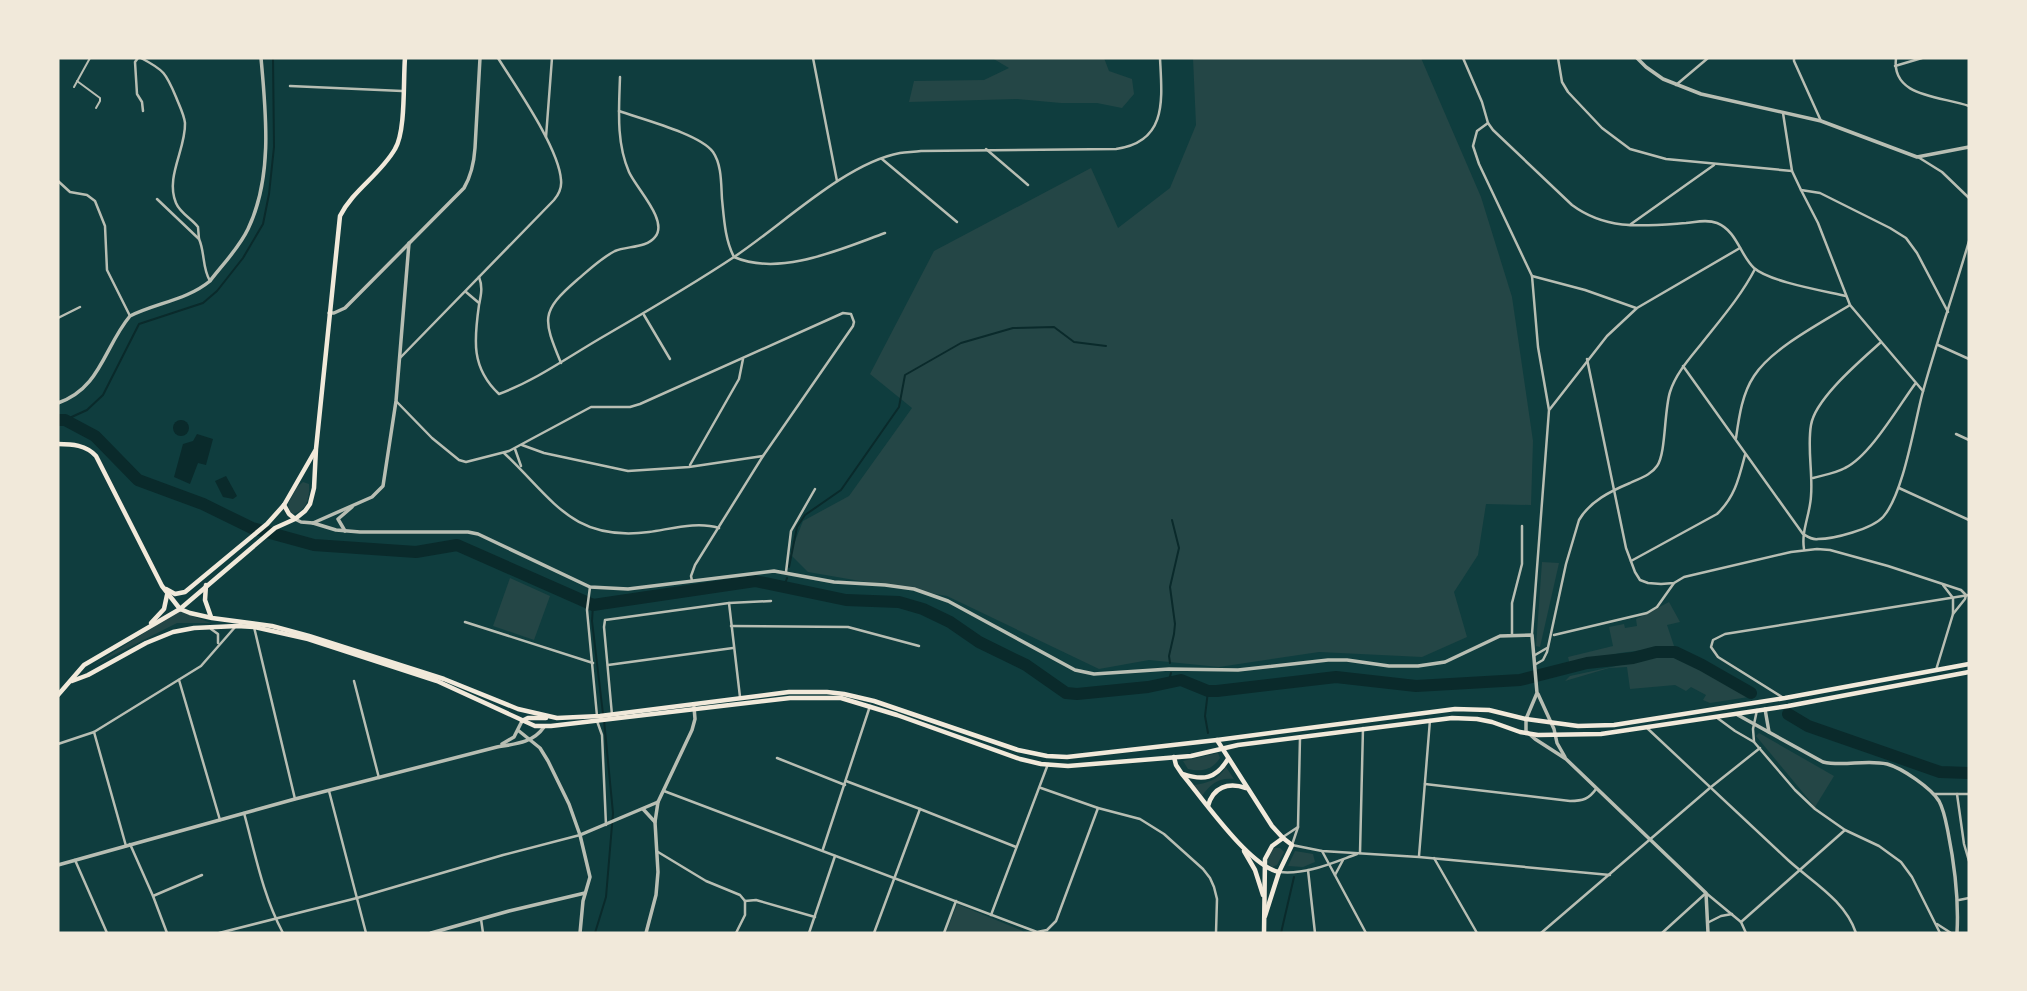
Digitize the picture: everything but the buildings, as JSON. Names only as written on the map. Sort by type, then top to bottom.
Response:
[{"type":"main road","points":[[58,695],[84,665],[180,609],[275,528],[295,519],[310,504],[340,216],[346,203],[396,148],[405,58]]},
{"type":"main road","points":[[58,444],[79,445],[96,456],[162,586],[180,609],[212,618],[272,626],[309,636],[444,679],[518,709],[557,718]]},
{"type":"main road","points":[[162,586],[175,594],[184,592],[267,524],[284,505],[316,449]]},
{"type":"main road","points":[[300,478],[314,481]]},
{"type":"main road","points":[[284,505],[295,519]]},
{"type":"main road","points":[[206,585],[205,600],[212,618]]},
{"type":"main road","points":[[148,626],[164,609],[167,594]]},
{"type":"main road","points":[[72,681],[153,640],[184,629],[254,627],[308,639],[438,681],[522,721],[544,727],[611,716],[804,697],[841,698],[1020,759],[1068,766],[1191,756],[1222,748],[1300,736],[1430,720],[1476,719],[1529,734],[1601,734],[1765,709],[1969,672]]},
{"type":"main road","points":[[694,708],[789,692],[844,694],[874,701],[1018,750],[1067,757],[1455,709],[1489,710],[1526,719],[1578,726],[1614,725],[1785,698],[1969,664]]},
{"type":"main road","points":[[522,721],[531,717],[599,718]]},
{"type":"main road","points":[[1217,740],[1272,826],[1292,845],[1279,872],[1265,916]]},
{"type":"main road","points":[[1198,742],[1179,748],[1174,757],[1176,765],[1241,844],[1264,866],[1279,872]]},
{"type":"main road","points":[[1182,774],[1204,779],[1219,772],[1228,759]]},
{"type":"main road","points":[[1208,806],[1210,797],[1221,788],[1228,785],[1247,788]]},
{"type":"main road","points":[[1264,933],[1264,866],[1272,846],[1283,838]]},
{"type":"main road","points":[[1241,844],[1255,870],[1265,902]]},
{"type":"street","points":[[143,111],[136,90],[135,62],[140,58],[164,72],[182,113],[185,123],[175,172],[174,193],[179,208],[198,227],[206,275],[210,281]]},
{"type":"street","points":[[58,402],[74,396],[97,374],[130,316],[192,294],[210,281],[248,229],[259,196],[264,160],[265,102],[261,58]]},
{"type":"street","points":[[330,313],[345,308],[464,188],[474,163],[480,58]]},
{"type":"street","points":[[400,358],[554,200],[560,189],[559,170],[546,137],[498,58]]},
{"type":"street","points":[[546,137],[552,58]]},
{"type":"street","points":[[813,58],[837,181]]},
{"type":"street","points":[[480,277],[482,284],[477,355],[480,370],[488,384],[499,394],[561,363],[643,315],[734,257],[837,181],[882,159],[898,153],[921,151],[1116,149],[1140,143],[1155,124],[1162,98],[1160,58]]},
{"type":"street","points":[[1463,58],[1488,123],[1585,215],[1614,224],[1631,225],[1715,222],[1733,235],[1755,269],[1788,282],[1846,296]]},
{"type":"street","points":[[1558,58],[1562,82],[1568,92],[1602,128],[1623,145],[1637,152],[1666,159],[1791,171]]},
{"type":"street","points":[[1637,58],[1646,67],[1676,85],[1701,94],[1821,121],[1917,157],[1942,172],[1969,198]]},
{"type":"street","points":[[1676,85],[1708,58]]},
{"type":"street","points":[[1896,58],[1895,66],[1900,82],[1911,90],[1969,106]]},
{"type":"street","points":[[1895,66],[1922,58]]},
{"type":"street","points":[[1795,59],[1821,121]]},
{"type":"street","points":[[561,363],[549,328],[550,308],[556,299],[600,260],[616,251],[648,242],[656,236],[659,228],[658,218],[636,187],[623,155],[619,111],[620,77]]},
{"type":"street","points":[[290,86],[403,91]]},
{"type":"street","points":[[619,111],[686,135],[712,151],[720,179],[727,240],[734,257]]},
{"type":"street","points":[[1783,113],[1791,171],[1818,223],[1850,305],[1923,391]]},
{"type":"street","points":[[1488,123],[1477,131],[1473,146],[1532,276],[1538,347],[1549,410],[1532,635],[1537,693],[1525,727],[1529,734],[1566,759],[1650,841],[1741,922],[1746,933]]},
{"type":"street","points":[[1917,157],[1969,147]]},
{"type":"street","points":[[986,149],[1028,185]]},
{"type":"street","points":[[882,159],[957,222]]},
{"type":"street","points":[[1631,225],[1715,164]]},
{"type":"street","points":[[58,181],[70,192],[87,195],[95,201],[105,226],[107,270],[130,316]]},
{"type":"street","points":[[1801,190],[1820,193],[1906,238],[1949,312]]},
{"type":"street","points":[[157,199],[199,239]]},
{"type":"street","points":[[734,257],[753,262],[798,261],[825,255],[885,233]]},
{"type":"street","points":[[1683,366],[1803,534],[1819,540],[1873,524],[1883,517],[1899,488],[1923,391],[1969,241]]},
{"type":"street","points":[[313,523],[372,497],[383,486],[396,401],[409,243]]},
{"type":"street","points":[[1549,410],[1607,335],[1637,308],[1740,248]]},
{"type":"street","points":[[1535,666],[1545,657],[1549,646],[1566,564],[1582,514],[1601,498],[1645,476],[1659,464],[1670,392],[1683,366],[1736,300],[1755,269]]},
{"type":"street","points":[[1532,276],[1637,308]]},
{"type":"street","points":[[465,291],[480,303]]},
{"type":"street","points":[[1735,440],[1745,393],[1761,366],[1783,348],[1850,305]]},
{"type":"street","points":[[58,318],[80,307]]},
{"type":"street","points":[[396,401],[432,438],[459,460],[472,462],[522,445],[591,407],[630,407],[640,404],[844,313],[851,314],[853,326],[763,456],[695,565],[692,582]]},
{"type":"street","points":[[643,315],[670,359]]},
{"type":"street","points":[[1804,550],[1803,534],[1811,503],[1810,440],[1813,415],[1828,395],[1880,342]]},
{"type":"street","points":[[1938,345],[1969,359]]},
{"type":"street","points":[[688,467],[739,379],[743,359]]},
{"type":"street","points":[[1587,359],[1630,562],[1640,580],[1648,583],[1674,583]]},
{"type":"street","points":[[1812,478],[1844,470],[1855,462],[1915,384]]},
{"type":"street","points":[[1956,433],[1969,440]]},
{"type":"street","points":[[522,445],[544,453],[628,471],[688,467],[763,456]]},
{"type":"street","points":[[514,448],[522,469]]},
{"type":"street","points":[[504,453],[566,514],[599,531],[634,534],[701,525],[719,528]]},
{"type":"street","points":[[1630,562],[1717,514],[1733,494],[1745,455]]},
{"type":"street","points":[[1899,488],[1969,520]]},
{"type":"street","points":[[786,572],[791,531],[815,489]]},
{"type":"street","points":[[345,531],[338,519],[354,505]]},
{"type":"street","points":[[295,519],[345,531],[373,533],[447,530],[478,534],[590,587],[628,589],[764,572],[786,572],[834,582],[898,586],[933,594],[1083,673],[1169,668],[1254,669],[1328,660],[1389,666],[1430,665],[1462,655],[1489,640],[1512,634],[1532,635]]},
{"type":"street","points":[[1512,634],[1512,603],[1522,564],[1522,526]]},
{"type":"street","points":[[1552,635],[1647,613],[1657,607],[1674,583],[1684,577],[1804,550],[1838,552],[1941,583],[1962,590],[1967,595]]},
{"type":"street","points":[[1936,670],[1954,598],[1941,583]]},
{"type":"street","points":[[590,587],[587,610],[603,735],[608,825]]},
{"type":"street","points":[[1785,698],[1718,657],[1711,647],[1713,640],[1725,634],[1967,595]]},
{"type":"street","points":[[1952,614],[1967,595]]},
{"type":"street","points":[[611,716],[604,622],[608,619],[729,603],[771,601]]},
{"type":"street","points":[[729,603],[740,699]]},
{"type":"street","points":[[465,622],[593,663]]},
{"type":"street","points":[[58,744],[94,732],[201,666],[237,626]]},
{"type":"street","points":[[731,626],[848,627],[919,646]]},
{"type":"street","points":[[254,627],[295,799]]},
{"type":"street","points":[[208,628],[218,634],[218,646]]},
{"type":"street","points":[[1533,656],[1542,653],[1549,646]]},
{"type":"street","points":[[607,666],[733,648]]},
{"type":"street","points":[[179,680],[220,820]]},
{"type":"street","points":[[354,681],[379,778]]},
{"type":"street","points":[[1537,693],[1566,759]]},
{"type":"street","points":[[823,851],[870,706]]},
{"type":"street","points":[[646,933],[656,895],[658,852],[655,822],[658,802],[692,730],[694,708]]},
{"type":"street","points":[[1765,709],[1769,732]]},
{"type":"street","points":[[1754,742],[1757,710]]},
{"type":"street","points":[[1735,713],[1823,762],[1887,764],[1934,794],[1945,818],[1953,857],[1958,900],[1957,933]]},
{"type":"street","points":[[1715,716],[1760,747],[1806,801],[1844,830],[1880,846],[1901,862],[1912,877],[1940,933]]},
{"type":"street","points":[[1419,857],[1430,720]]},
{"type":"street","points":[[497,747],[510,741],[519,731],[522,721]]},
{"type":"street","points":[[58,864],[295,799],[531,739],[544,727]]},
{"type":"street","points":[[1360,853],[1363,728]]},
{"type":"street","points":[[1647,728],[1799,870],[1828,893],[1846,911],[1856,933]]},
{"type":"street","points":[[519,731],[540,747],[557,777],[580,835],[590,877],[580,933]]},
{"type":"street","points":[[94,732],[128,845],[153,896],[167,933]]},
{"type":"street","points":[[1300,736],[1298,827],[1292,845],[1322,851],[1434,858],[1610,875]]},
{"type":"street","points":[[1541,933],[1760,747]]},
{"type":"street","points":[[777,758],[920,808],[1016,847]]},
{"type":"street","points":[[990,916],[1048,764]]},
{"type":"street","points":[[1425,784],[1570,801],[1584,800],[1596,789]]},
{"type":"street","points":[[1041,788],[1140,819],[1154,826],[1203,869],[1214,887],[1217,899],[1216,933]]},
{"type":"street","points":[[329,791],[366,933]]},
{"type":"street","points":[[664,791],[956,901],[1025,931],[1037,932],[1043,932],[1056,921],[1098,808]]},
{"type":"street","points":[[1934,794],[1969,794]]},
{"type":"street","points":[[1957,794],[1969,861]]},
{"type":"street","points":[[219,933],[357,898],[580,835],[658,802]]},
{"type":"street","points":[[874,933],[920,808]]},
{"type":"street","points":[[643,809],[655,822]]},
{"type":"street","points":[[244,813],[275,918],[283,933]]},
{"type":"street","points":[[1283,838],[1298,827]]},
{"type":"street","points":[[1741,922],[1844,830]]},
{"type":"street","points":[[1322,851],[1366,933]]},
{"type":"street","points":[[658,852],[706,881],[740,895],[745,901],[745,915],[736,933]]},
{"type":"street","points":[[1279,872],[1296,873],[1360,853]]},
{"type":"street","points":[[809,933],[835,856]]},
{"type":"street","points":[[1434,858],[1477,933]]},
{"type":"street","points":[[1335,875],[1343,859]]},
{"type":"street","points":[[75,860],[107,933]]},
{"type":"street","points":[[1308,870],[1315,933]]},
{"type":"street","points":[[153,896],[202,875]]},
{"type":"street","points":[[432,933],[586,893]]},
{"type":"street","points":[[1706,893],[1708,933]]},
{"type":"street","points":[[1662,933],[1706,893]]},
{"type":"street","points":[[1958,900],[1969,898]]},
{"type":"street","points":[[745,901],[756,900],[815,917]]},
{"type":"street","points":[[944,933],[956,901]]},
{"type":"street","points":[[1709,922],[1732,914]]},
{"type":"street","points":[[481,919],[483,933]]},
{"type":"street","points":[[1934,922],[1951,933]]},
{"type":"lane","points":[[74,87],[90,58]]},
{"type":"lane","points":[[77,81],[100,97],[96,108]]},
{"type":"shaded area","points":[[992,58],[1104,58],[1109,71],[1132,79],[1134,94],[1122,108],[1097,103],[1017,99],[909,102],[914,81],[984,80],[1009,68]]},
{"type":"shaded area","points":[[1193,58],[1421,58],[1481,197],[1512,297],[1533,441],[1531,505],[1486,504],[1478,555],[1454,592],[1467,637],[1422,657],[1319,652],[1219,667],[1149,660],[1099,669],[947,596],[808,572],[790,554],[803,521],[849,496],[912,408],[870,374],[934,251],[1091,168],[1118,228],[1170,188],[1196,125]]},
{"type":"shaded area","points":[[181,420],[189,428],[181,436],[173,428]]},
{"type":"shaded area","points":[[197,434],[213,439],[206,465],[198,463],[190,484],[174,477],[183,444],[193,441]]},
{"type":"shaded area","points":[[226,476],[237,496],[233,499],[223,497],[215,481]]},
{"type":"shaded area","points":[[303,482],[309,484],[308,498],[302,510],[293,514],[288,504],[297,487]]},
{"type":"shaded area","points":[[1542,562],[1559,563],[1540,647],[1536,646]]},
{"type":"shaded area","points":[[510,578],[550,596],[534,640],[493,626]]},
{"type":"shaded area","points":[[1669,602],[1680,622],[1667,625],[1674,646],[1620,653],[1570,665],[1568,657],[1613,646],[1609,627],[1624,624],[1625,628],[1637,626],[1636,619]]},
{"type":"shaded area","points":[[179,611],[211,623],[177,623],[92,666]]},
{"type":"shaded area","points":[[1667,655],[1710,671],[1749,697],[1710,703],[1703,700],[1706,695],[1691,687],[1686,691],[1675,685],[1630,689],[1627,667],[1609,668],[1565,681],[1570,676]]},
{"type":"shaded area","points":[[1759,733],[1834,776],[1815,807],[1756,736]]},
{"type":"shaded area","points":[[1218,753],[1220,758],[1206,769],[1188,769],[1183,761]]},
{"type":"shaded area","points":[[1226,767],[1234,779],[1215,782],[1202,796],[1194,785],[1212,780]]},
{"type":"shaded area","points":[[1273,848],[1280,848],[1284,852],[1277,865],[1272,867],[1267,862],[1268,854]]},
{"type":"shaded area","points":[[1295,851],[1313,854],[1315,862],[1303,867],[1288,866]]},
{"type":"shaded area","points":[[957,904],[1023,931],[946,933]]},
{"type":"waterway","points":[[65,420],[87,410],[103,395],[139,324],[203,303],[217,291],[243,258],[263,224],[274,147],[273,58]]},
{"type":"waterway","points":[[789,567],[797,527],[805,515],[841,490],[899,407],[905,375],[961,343],[1013,328],[1054,327],[1074,342],[1106,346]]},
{"type":"waterway","points":[[58,420],[65,420],[95,436],[138,480],[203,504],[252,528],[314,545],[416,552],[457,545],[593,605],[755,581],[846,600],[899,602],[923,609],[950,622],[979,642],[1026,665],[1066,693],[1148,687],[1181,680],[1208,691],[1336,677],[1416,686],[1520,680],[1587,663],[1633,658],[1656,652],[1675,652],[1751,693]]},
{"type":"waterway","points":[[1170,663],[1175,624],[1170,587],[1179,548],[1172,520]]},
{"type":"waterway","points":[[784,587],[787,578]]},
{"type":"waterway","points":[[593,605],[592,621],[603,714]]},
{"type":"waterway","points":[[1168,683],[1171,673]]},
{"type":"waterway","points":[[1208,691],[1205,716],[1208,733]]},
{"type":"waterway","points":[[1788,714],[1808,726],[1940,772],[1969,773]]},
{"type":"waterway","points":[[595,933],[606,897],[613,813],[604,720]]},
{"type":"waterway","points":[[1281,933],[1294,877]]}]
